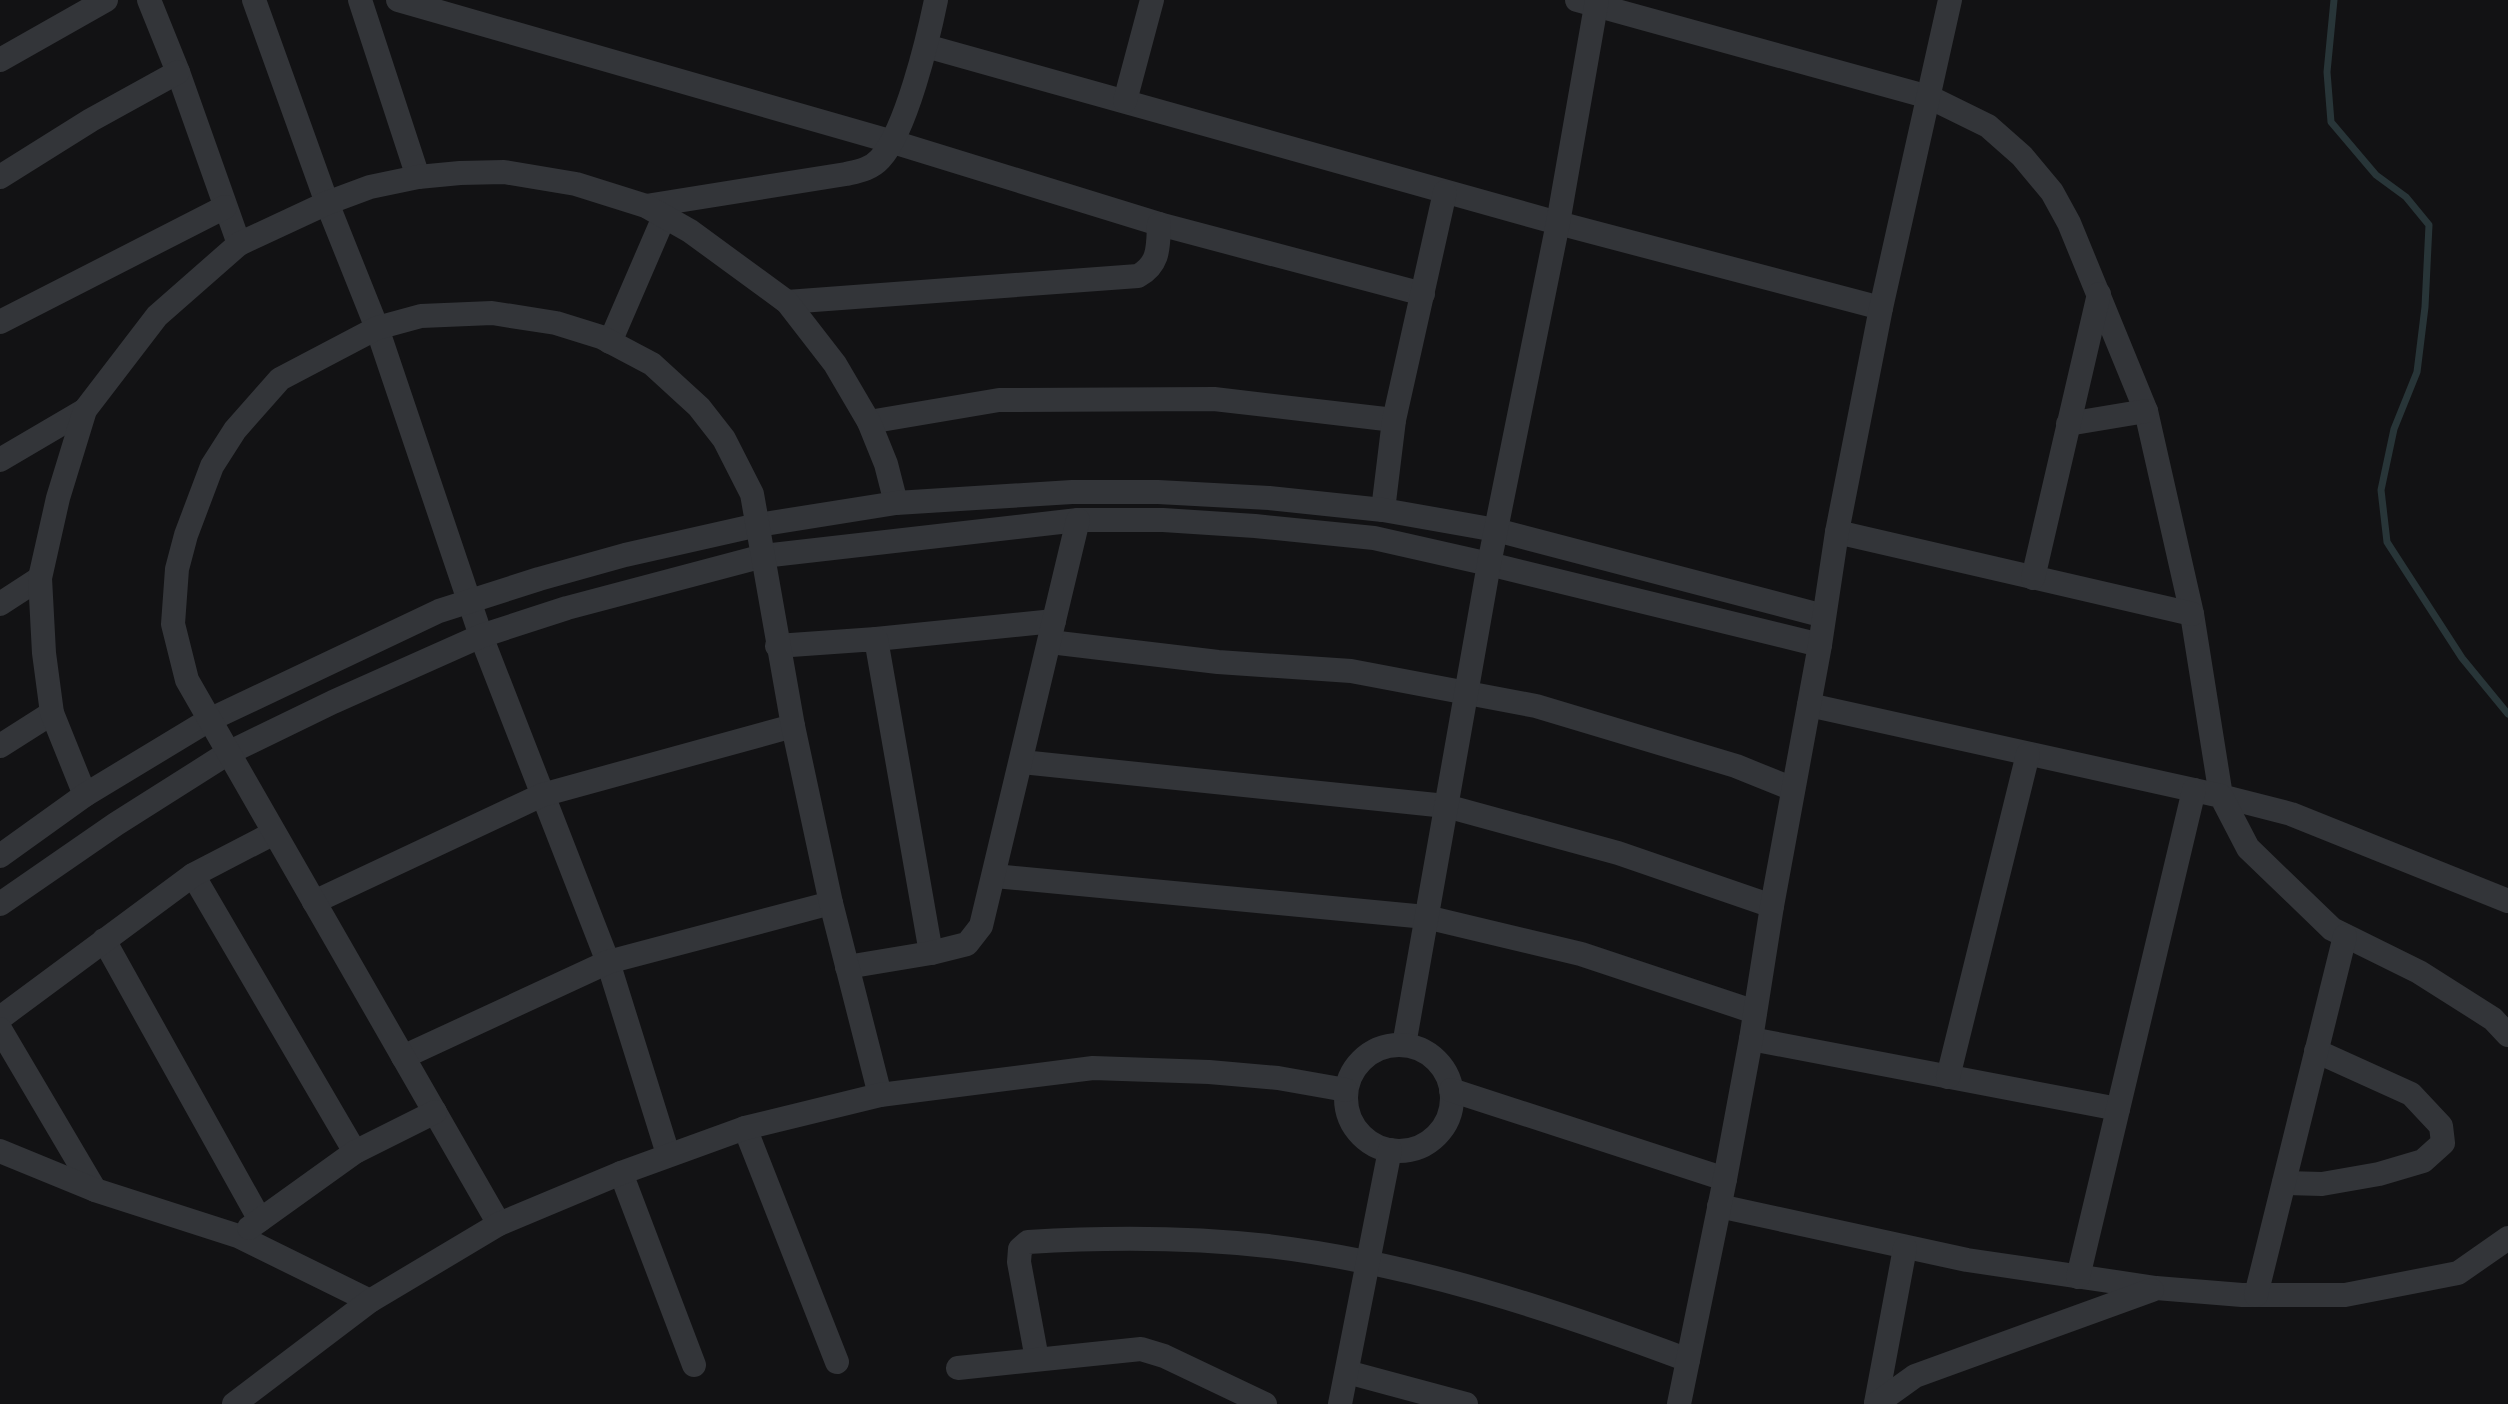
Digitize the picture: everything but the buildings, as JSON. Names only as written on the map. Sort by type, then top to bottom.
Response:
[{"type":"street","points":[[0,60],[106,0]]},
{"type":"street","points":[[149,0],[178,72],[239,244]]},
{"type":"street","points":[[254,0],[327,202],[377,328],[481,636],[608,962],[668,1154]]},
{"type":"street","points":[[360,0],[418,177]]},
{"type":"street","points":[[398,0],[893,142],[1159,224],[1423,293]]},
{"type":"street","points":[[655,211],[861,171],[880,159],[893,142],[926,46],[936,0]]},
{"type":"street","points":[[1125,102],[1152,0]]},
{"type":"street","points":[[1679,1404],[1751,1040],[1837,533],[1881,307],[1950,0]]},
{"type":"street","points":[[1404,1045],[1489,564],[1558,223],[1590,2],[1929,97],[1988,126],[2022,156],[2052,191],[2069,223],[2146,411],[2192,614],[2221,796],[2248,848],[2332,929],[2419,972],[2493,1019],[2508,1035]]},
{"type":"street","points":[[926,46],[1558,223],[1881,307]]},
{"type":"street","points":[[0,177],[91,120],[178,72]]},
{"type":"street","points":[[85,795],[52,713],[44,653],[40,578],[58,498],[85,410],[157,316],[239,244],[327,202],[370,187],[418,177],[504,172],[576,184],[655,211],[733,260],[787,302],[835,364],[869,422],[886,464],[895,503]]},
{"type":"street","points":[[1383,510],[1394,420],[1445,192]]},
{"type":"street","points":[[0,322],[225,207]]},
{"type":"street","points":[[610,342],[655,211]]},
{"type":"street","points":[[787,302],[1138,276],[1155,262],[1158,254],[1159,224]]},
{"type":"street","points":[[2033,578],[2099,294]]},
{"type":"street","points":[[499,1224],[187,680],[173,624],[177,569],[186,535],[212,466],[235,430],[280,379],[377,328],[421,316],[492,313],[556,323],[610,342],[652,364],[699,407],[724,439],[752,494],[793,726],[831,903],[880,1096]]},
{"type":"street","points":[[869,422],[999,400],[1214,400],[1394,420]]},
{"type":"street","points":[[0,460],[85,410]]},
{"type":"street","points":[[2068,424],[2146,411]]},
{"type":"street","points":[[0,856],[85,795],[209,720],[439,611],[625,555],[758,525],[895,503],[1072,492],[1146,492],[1269,498],[1383,510],[1496,530],[1824,616]]},
{"type":"street","points":[[847,967],[967,944],[973,939],[986,915],[1078,520]]},
{"type":"street","points":[[0,904],[105,831],[228,753],[333,702],[481,636],[567,608],[763,556],[1078,520],[1163,520],[1255,526],[1374,538],[1820,645]]},
{"type":"street","points":[[1837,533],[2192,614]]},
{"type":"street","points":[[0,604],[40,578]]},
{"type":"street","points":[[778,646],[1052,632],[1218,662],[1351,671],[1536,706],[1736,766],[1793,789]]},
{"type":"street","points":[[876,639],[931,953]]},
{"type":"street","points":[[1809,705],[2221,796],[2291,814],[2508,901]]},
{"type":"street","points":[[0,746],[52,713]]},
{"type":"street","points":[[314,902],[542,795],[793,726]]},
{"type":"street","points":[[1948,1077],[2028,754]]},
{"type":"street","points":[[1022,762],[1446,806],[1618,853],[1772,906]]},
{"type":"street","points":[[2078,1277],[2194,790]]},
{"type":"street","points":[[0,1018],[193,874],[274,832]]},
{"type":"street","points":[[193,874],[355,1152]]},
{"type":"street","points":[[995,876],[1426,917],[1581,954],[1755,1012]]},
{"type":"street","points":[[403,1056],[608,962],[831,903]]},
{"type":"street","points":[[2256,1295],[2345,936]]},
{"type":"street","points":[[104,940],[260,1220]]},
{"type":"street","points":[[0,1029],[95,1190]]},
{"type":"street","points":[[1751,1040],[2118,1109]]},
{"type":"street","points":[[1404,1045],[1421,1049],[1436,1059],[1446,1074],[1451,1090],[1451,1108],[1445,1125],[1434,1138],[1418,1147],[1401,1151],[1390,1150],[1370,1142],[1358,1132],[1346,1105],[1346,1090],[1351,1074],[1367,1056],[1388,1046],[1404,1045]]},
{"type":"street","points":[[2284,1183],[2322,1184],[2379,1174],[2423,1161],[2443,1143],[2441,1126],[2412,1094],[2316,1051]]},
{"type":"street","points":[[234,1404],[370,1301],[499,1224],[621,1172],[745,1128],[880,1096],[1093,1068],[1209,1072],[1278,1078],[1346,1090]]},
{"type":"street","points":[[1451,1090],[1725,1180]]},
{"type":"street","points":[[238,1236],[355,1152],[435,1112]]},
{"type":"street","points":[[745,1128],[837,1362]]},
{"type":"street","points":[[1340,1404],[1390,1150]]},
{"type":"street","points":[[0,1151],[95,1190],[238,1236],[370,1301]]},
{"type":"street","points":[[621,1172],[694,1365]]},
{"type":"street","points":[[1719,1206],[1967,1260],[2156,1288],[2256,1295],[2345,1295],[2458,1273],[2508,1238]]},
{"type":"street","points":[[1037,1359],[1020,1249],[1028,1242],[1120,1238],[1217,1241],[1368,1262],[1532,1305],[1688,1360]]},
{"type":"street","points":[[1876,1404],[1905,1248]]},
{"type":"street","points":[[1876,1404],[1915,1376],[2156,1288]]},
{"type":"street","points":[[958,1368],[1129,1349],[1153,1351],[1265,1404]]},
{"type":"street","points":[[1347,1372],[1466,1404]]},
{"type":"waterway","points":[[2334,0],[2327,72],[2331,122],[2376,175],[2406,197],[2429,225],[2425,307],[2417,372],[2394,429],[2381,490],[2387,542],[2462,658],[2508,714]]}]
